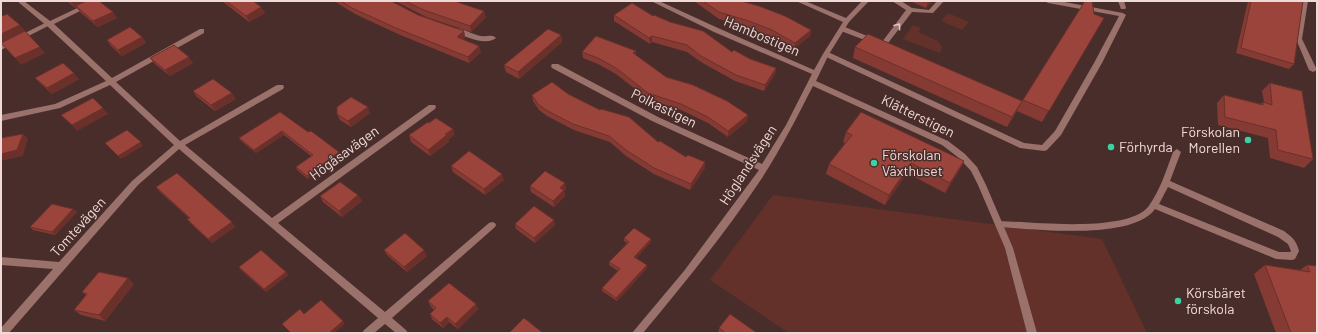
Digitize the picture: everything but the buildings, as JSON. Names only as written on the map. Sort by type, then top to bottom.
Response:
[{"type":"street","points":[[20,1],[50,24],[179,145],[403,333]]},
{"type":"street","points":[[1,48],[97,1]]},
{"type":"street","name":"Hambostigen","points":[[654,1],[716,30],[816,73]]},
{"type":"street","points":[[799,1],[883,45],[910,10]]},
{"type":"street","name":"Höglandsvägen","points":[[637,333],[687,274],[764,168],[789,126],[826,54],[845,25],[866,1]]},
{"type":"street","points":[[895,1],[910,10],[931,12],[941,1]]},
{"type":"street","points":[[826,54],[1023,146],[1044,148],[1058,133],[1098,63],[1123,15],[1048,1]]},
{"type":"street","points":[[1305,1],[1299,39],[1313,70]]},
{"type":"street","points":[[445,27],[482,40],[493,38]]},
{"type":"street","points":[[1,118],[57,106],[111,82],[202,31]]},
{"type":"street","name":"Polkastigen","points":[[555,66],[655,119],[764,168]]},
{"type":"street","name":"Klätterstigen","points":[[811,82],[945,143],[962,156],[974,169],[1009,248],[1032,333]]},
{"type":"street","points":[[179,145],[280,87]]},
{"type":"street","name":"Högåsavägen","points":[[272,223],[432,107]]},
{"type":"street","name":"Tomtevägen","points":[[3,333],[136,183],[179,145]]},
{"type":"street","points":[[999,224],[1080,227],[1114,226],[1142,217],[1153,205],[1165,182],[1177,152]]},
{"type":"street","points":[[1153,205],[1279,256],[1292,256],[1295,251],[1292,242],[1281,234],[1165,182]]},
{"type":"street","points":[[368,333],[492,225]]},
{"type":"street","points":[[1,260],[61,266]]},
{"type":"shaded area","points":[[948,13],[969,22],[962,30],[941,21]]},
{"type":"shaded area","points":[[913,25],[921,28],[918,32],[938,41],[942,47],[940,53],[903,39]]},
{"type":"shaded area","points":[[773,195],[1102,239],[1147,333],[789,333],[710,280]]},
{"type":"place","name":"Förskolan Morellen","points":[[1248,140]]},
{"type":"place","name":"Förhyrda","points":[[1111,147]]},
{"type":"place","name":"Förskolan Växthuset","points":[[874,163]]},
{"type":"place","name":"Körsbäret förskola","points":[[1178,301]]}]
